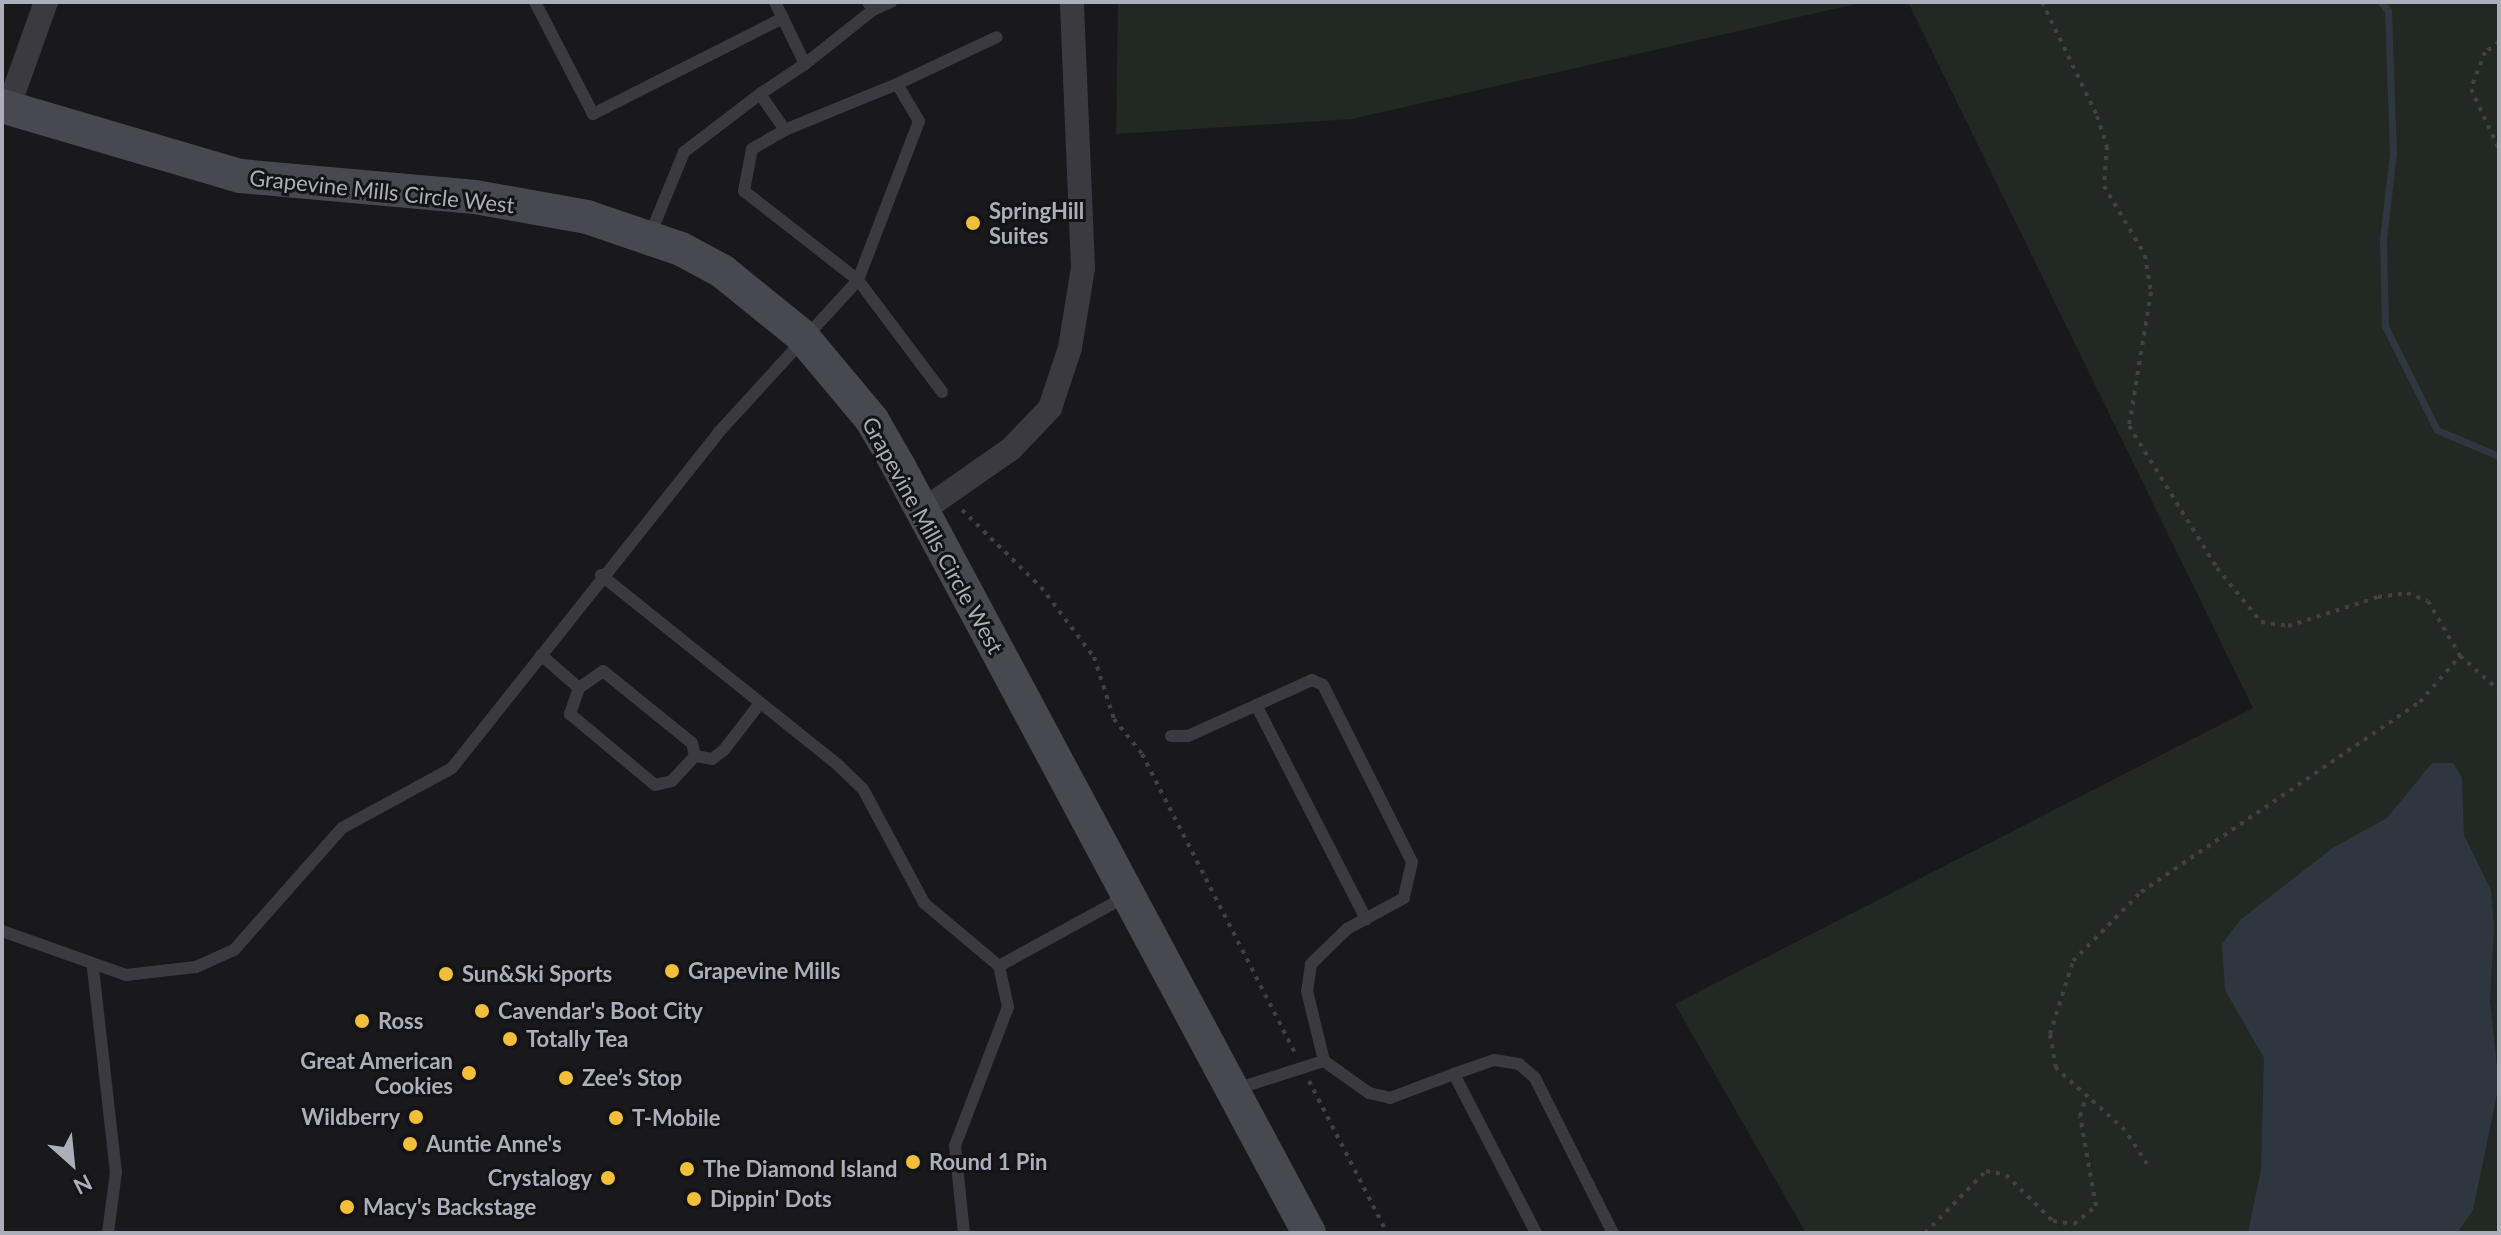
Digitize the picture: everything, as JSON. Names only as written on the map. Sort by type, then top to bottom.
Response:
[{"type":"street","points":[[4,114],[46,2]]},
{"type":"street","points":[[934,502],[1011,449],[1050,408],[1070,348],[1083,268],[1072,2]]},
{"type":"street","name":"Grapevine Mills Circle West","points":[[4,114],[240,176],[475,197],[587,217],[649,238],[722,271],[801,335],[872,420],[934,502],[1128,895],[1309,1233]]},
{"type":"lane","points":[[535,2],[593,114],[783,18]]},
{"type":"lane","points":[[775,2],[805,64]]},
{"type":"lane","points":[[649,238],[684,152],[805,64],[870,6],[891,2]]},
{"type":"lane","points":[[942,392],[858,280],[744,191],[752,149],[785,130],[897,84],[997,37]]},
{"type":"lane","points":[[2,931],[93,968],[159,973],[204,965],[234,950],[342,828],[452,768],[601,575],[801,335],[858,280],[919,121],[897,84]]},
{"type":"lane","points":[[760,94],[785,130]]},
{"type":"lane","points":[[601,575],[863,789],[924,903],[999,966],[1008,1007],[955,1146],[964,1233]]},
{"type":"lane","points":[[541,655],[579,688]]},
{"type":"lane","points":[[603,671],[692,743],[695,756],[672,781],[655,785],[570,714],[579,688],[603,671]]},
{"type":"lane","points":[[1171,736],[1188,736],[1312,680],[1330,699],[1412,862],[1404,898],[1324,946],[1311,964],[1307,991],[1324,1061],[1369,1093],[1390,1098],[1494,1060],[1519,1064],[1535,1078],[1613,1233]]},
{"type":"lane","points":[[695,756],[712,759],[724,750],[760,703]]},
{"type":"lane","points":[[1256,705],[1366,919]]},
{"type":"lane","points":[[999,966],[1128,895]]},
{"type":"lane","points":[[93,968],[116,1172],[108,1233]]},
{"type":"lane","points":[[1232,1090],[1324,1061]]},
{"type":"lane","points":[[1454,1074],[1536,1233]]},
{"type":"path","points":[[2042,2],[2097,116],[2107,146],[2104,186],[2145,255],[2151,292],[2129,426],[2145,456],[2261,622],[2288,626],[2407,593],[2428,601],[2460,656],[2499,690]]},
{"type":"path","points":[[2499,42],[2485,52],[2471,89],[2499,149]]},
{"type":"path","points":[[934,502],[1041,587],[1094,657],[1114,719],[1142,754],[1387,1233]]},
{"type":"path","points":[[2147,1164],[2125,1130],[2056,1068],[2050,1034],[2073,961],[2098,930],[2141,892],[2420,702],[2460,656]]},
{"type":"path","points":[[1925,1233],[1986,1171],[2006,1175],[2053,1221],[2074,1224],[2096,1206],[2080,1116],[2086,1098]]},
{"type":"shaded area","points":[[1118,2],[1865,2],[1352,119],[1116,134]]},
{"type":"shaded area","points":[[1908,2],[2499,2],[2499,1233],[1806,1233],[1675,1004],[2253,708]]},
{"type":"shaded area","points":[[2432,763],[2453,763],[2462,778],[2464,835],[2491,890],[2494,927],[2490,1000],[2499,1085],[2473,1210],[2457,1233],[2248,1233],[2261,1170],[2264,1058],[2225,990],[2222,944],[2240,920],[2334,847],[2387,818]]},
{"type":"waterway","points":[[2381,2],[2388,11],[2393,153],[2383,240],[2385,326],[2437,430],[2499,456]]},
{"type":"place","name":"SpringHill Suites","points":[[973,223]]},
{"type":"place","name":"Grapevine Mills","points":[[672,971]]},
{"type":"place","name":"Sun&Ski Sports","points":[[446,974]]},
{"type":"place","name":"Cavendar's Boot City","points":[[482,1011]]},
{"type":"place","name":"Ross","points":[[362,1021]]},
{"type":"place","name":"Totally Tea","points":[[510,1039]]},
{"type":"place","name":"Great American Cookies","points":[[469,1073]]},
{"type":"place","name":"Zee’s Stop","points":[[566,1078]]},
{"type":"place","name":"Wildberry","points":[[416,1117]]},
{"type":"place","name":"T-Mobile","points":[[616,1118]]},
{"type":"place","name":"Auntie Anne's","points":[[410,1144]]},
{"type":"place","name":"Round 1 Pin","points":[[913,1162]]},
{"type":"place","name":"The Diamond Island","points":[[687,1169]]},
{"type":"place","name":"Crystalogy","points":[[608,1178]]},
{"type":"place","name":"Dippin' Dots","points":[[694,1199]]},
{"type":"place","name":"Macy's Backstage","points":[[347,1207]]}]
